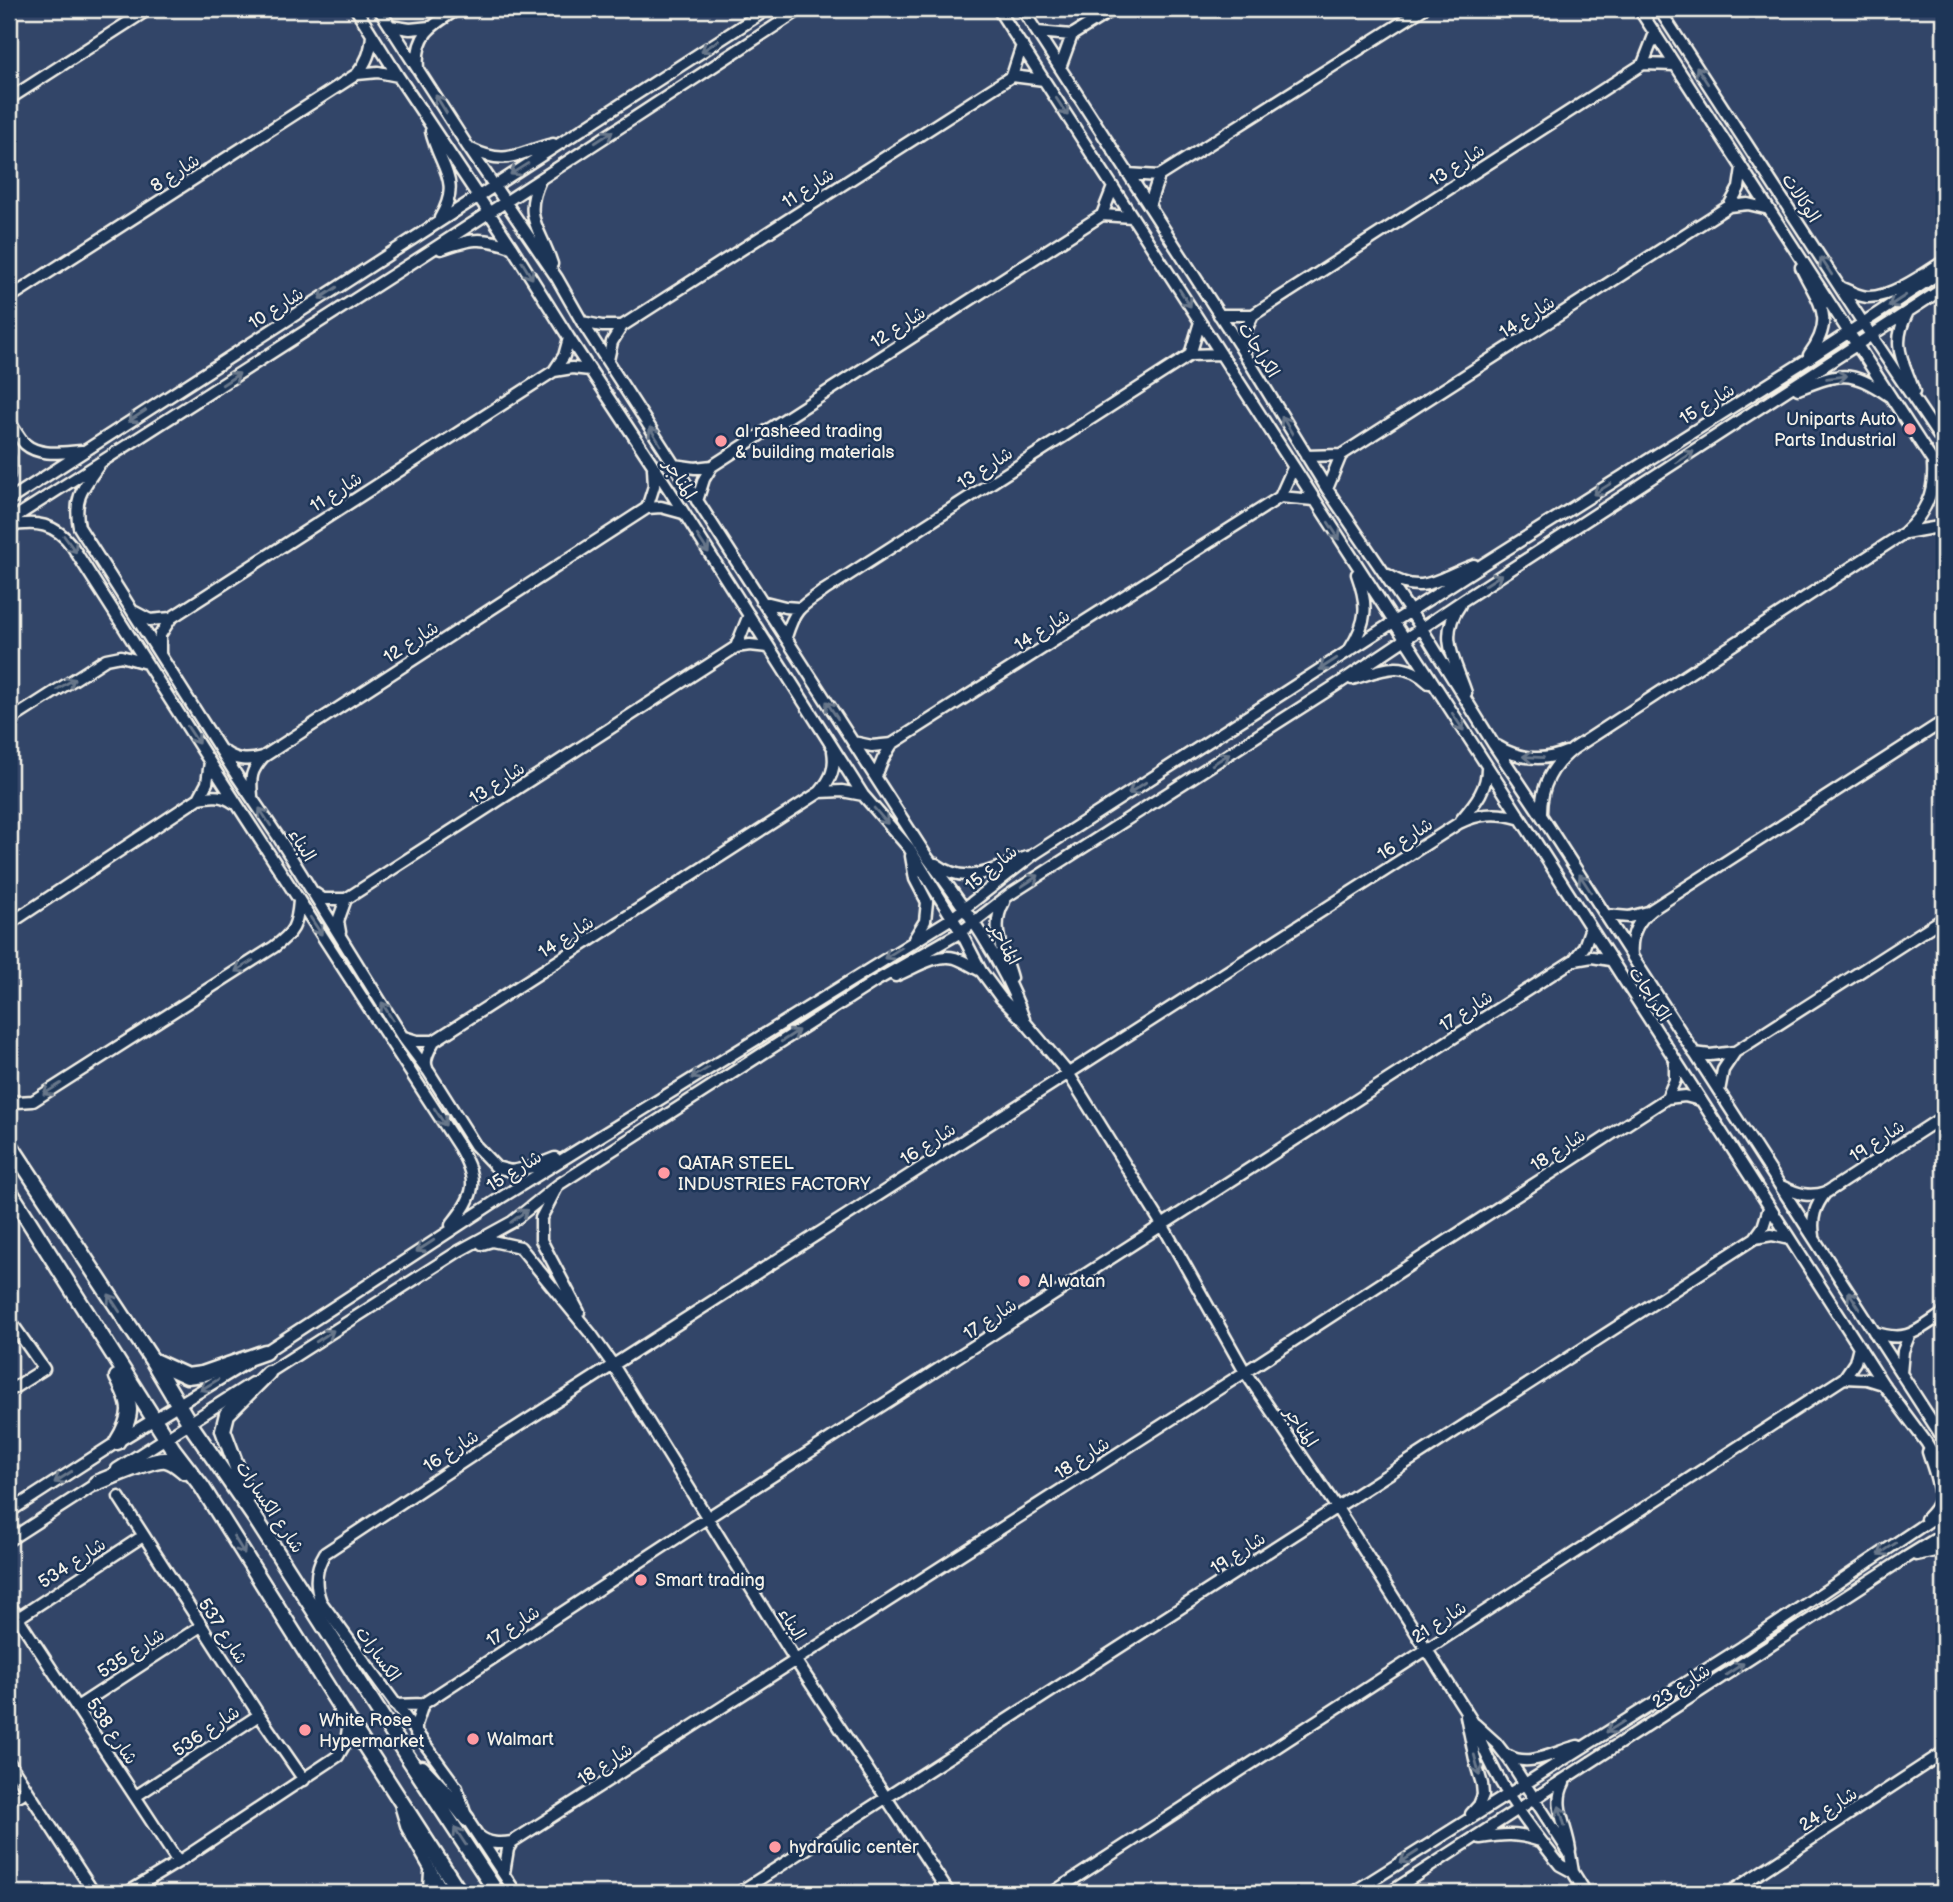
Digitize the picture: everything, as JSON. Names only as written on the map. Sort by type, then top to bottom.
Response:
[{"type":"street","points":[[9,99],[149,9]]},
{"type":"street","name":"المناجر","points":[[356,9],[684,513],[863,795],[909,848],[961,932],[981,971],[1001,998],[1068,1073],[1163,1226],[1245,1372],[1337,1508],[1475,1724],[1484,1751],[1518,1811],[1560,1865],[1573,1872]]},
{"type":"street","name":"المناجر","points":[[379,9],[557,278],[582,322],[927,857],[966,908],[1014,992]]},
{"type":"street","points":[[418,69],[417,58],[423,36],[430,27],[458,9]]},
{"type":"street","name":"شارع 10","points":[[9,500],[768,9]]},
{"type":"street","name":"شارع 10","points":[[9,523],[801,9]]},
{"type":"street","name":"الكراجات","points":[[998,9],[1882,1384],[1926,1442],[1944,1472]]},
{"type":"street","name":"الكراجات","points":[[1022,9],[1239,345],[1327,489],[1422,629],[1494,745],[1944,1440]]},
{"type":"street","points":[[1037,32],[1072,35],[1114,9]]},
{"type":"street","points":[[1128,174],[1159,176],[1423,9]]},
{"type":"street","name":"الوكالات","points":[[1639,9],[1944,479]]},
{"type":"street","name":"الوكالات","points":[[1659,9],[1944,444]]},
{"type":"street","points":[[390,26],[410,29],[430,27]]},
{"type":"street","points":[[1655,33],[1643,64],[1675,65]]},
{"type":"street","points":[[357,74],[369,57],[372,34]]},
{"type":"street","points":[[1060,68],[1072,35]]},
{"type":"street","points":[[1022,45],[1012,76],[1044,79]]},
{"type":"street","name":"شارع 13","points":[[1253,315],[1643,64]]},
{"type":"street","points":[[357,74],[377,72],[398,76]]},
{"type":"street","name":"شارع 8","points":[[9,298],[357,74]]},
{"type":"street","name":"شارع 11","points":[[622,326],[1012,76]]},
{"type":"street","name":"المناجر","points":[[429,123],[433,144],[449,177],[450,187],[447,207],[438,222]]},
{"type":"street","name":"شارع 10","points":[[468,147],[484,155],[503,159],[561,143]]},
{"type":"street","points":[[1729,206],[1739,188],[1742,169]]},
{"type":"street","points":[[1149,206],[1159,176]]},
{"type":"street","name":"المناجر","points":[[541,178],[532,208],[533,218],[557,278]]},
{"type":"street","points":[[1114,187],[1102,215],[1132,217]]},
{"type":"street","points":[[1729,206],[1748,204],[1769,209]]},
{"type":"street","name":"شارع 14","points":[[1341,455],[1729,206]]},
{"type":"street","name":"شارع 12","points":[[712,466],[1102,215]]},
{"type":"street","name":"شارع 10","points":[[424,255],[472,239],[483,239],[512,247]]},
{"type":"street","name":"الوكالات","points":[[1793,245],[1823,315],[1822,334],[1805,361]]},
{"type":"street","points":[[1839,286],[1858,295],[1878,296],[1910,282],[1944,261]]},
{"type":"street","name":"شارع 15","points":[[9,1512],[153,1419],[265,1352],[445,1233],[952,918],[1034,854],[1944,271]]},
{"type":"street","name":"شارع 15","points":[[9,1540],[459,1251],[512,1222],[558,1185],[874,982],[961,932],[1009,895],[1405,641],[1465,599],[1944,288]]},
{"type":"street","name":"الوكالات","points":[[1909,310],[1898,342],[1918,403]]},
{"type":"street","points":[[1219,315],[1253,315],[1239,345]]},
{"type":"street","points":[[582,322],[622,326]]},
{"type":"street","points":[[1200,322],[1190,355],[1221,355]]},
{"type":"street","points":[[608,360],[612,342],[622,326]]},
{"type":"street","points":[[554,371],[564,356],[569,338]]},
{"type":"street","name":"شارع 13","points":[[798,608],[1190,355]]},
{"type":"street","points":[[554,371],[572,368],[590,370]]},
{"type":"street","name":"شارع 11","points":[[171,618],[554,371]]},
{"type":"street","name":"شارع 15","points":[[1778,397],[1821,380],[1845,376],[1863,380],[1893,398]]},
{"type":"street","points":[[9,421],[24,443],[33,448],[56,453],[84,450]]},
{"type":"street","points":[[1306,456],[1341,455],[1327,489]]},
{"type":"street","points":[[9,457],[9,475]]},
{"type":"street","points":[[1541,815],[1546,782],[1557,763],[1573,749],[1904,533],[1920,516],[1931,495],[1933,461]]},
{"type":"street","name":"البناء","points":[[101,462],[80,493],[76,514],[79,527],[402,1036],[429,1072],[475,1145],[496,1167],[511,1171],[532,1167],[577,1150]]},
{"type":"street","points":[[652,464],[654,486],[647,508],[661,507],[684,513]]},
{"type":"street","points":[[674,465],[695,468],[712,466]]},
{"type":"street","points":[[697,501],[704,479],[712,466]]},
{"type":"street","points":[[1293,468],[1280,497],[1314,500]]},
{"type":"street","name":"شارع 14","points":[[892,744],[1280,497]]},
{"type":"street","name":"شارع 12","points":[[263,757],[647,508]]},
{"type":"street","name":"البناء","points":[[9,523],[41,524],[62,533],[72,546],[470,1165],[472,1195],[445,1233]]},
{"type":"street","points":[[1904,533],[1944,526]]},
{"type":"street","name":"الكراجات","points":[[1348,651],[1363,625],[1366,610],[1353,560]]},
{"type":"street","name":"شارع 15","points":[[1383,572],[1402,583],[1420,586],[1431,584],[1473,565],[1485,563]]},
{"type":"street","name":"الكراجات","points":[[1465,599],[1452,620],[1448,638],[1451,655],[1470,707]]},
{"type":"street","points":[[761,601],[798,608],[792,617],[786,637]]},
{"type":"street","points":[[131,610],[150,620],[171,618]]},
{"type":"street","points":[[736,647],[749,615]]},
{"type":"street","points":[[160,656],[160,635],[171,618]]},
{"type":"street","points":[[736,647],[768,647]]},
{"type":"street","name":"شارع 13","points":[[346,899],[736,647]]},
{"type":"street","points":[[9,721],[106,659],[121,656],[146,663]]},
{"type":"street","name":"شارع 15","points":[[1341,682],[1403,667],[1423,677],[1439,692]]},
{"type":"street","points":[[1605,915],[1629,917],[1651,910],[1944,721]]},
{"type":"street","points":[[853,742],[872,746],[892,744]]},
{"type":"street","points":[[876,775],[892,744]]},
{"type":"street","points":[[1494,745],[1506,752],[1533,758],[1547,758],[1573,749]]},
{"type":"street","points":[[219,748],[242,760],[263,757]]},
{"type":"street","points":[[820,792],[833,772],[833,749]]},
{"type":"street","points":[[252,796],[253,769],[263,757]]},
{"type":"street","points":[[199,798],[207,783],[210,761]]},
{"type":"street","name":"شارع 16","points":[[1459,823],[1483,789],[1486,766]]},
{"type":"street","points":[[820,792],[842,791],[863,795]]},
{"type":"street","name":"شارع 14","points":[[434,1041],[820,792]]},
{"type":"street","points":[[9,924],[199,798],[223,796],[238,806]]},
{"type":"street","name":"شارع 16","points":[[316,1570],[325,1553],[333,1546],[1459,823],[1484,814],[1518,818]]},
{"type":"street","name":"المناجر","points":[[909,848],[915,879],[927,902],[925,920],[914,940]]},
{"type":"street","name":"شارع 15","points":[[927,857],[952,874],[970,876],[1034,854]]},
{"type":"street","points":[[309,887],[323,898],[346,899],[338,921],[341,936]]},
{"type":"street","name":"المناجر","points":[[1009,895],[999,913],[999,942],[1025,1022]]},
{"type":"street","points":[[9,1098],[18,1102],[33,1101],[274,947],[294,929],[298,921],[299,900]]},
{"type":"street","points":[[1632,957],[1636,927],[1651,910]]},
{"type":"street","points":[[1719,1092],[1723,1070],[1735,1052],[1944,918]]},
{"type":"street","name":"شارع 17","points":[[423,1704],[1574,960],[1584,947],[1590,929]]},
{"type":"street","points":[[1574,960],[1592,957],[1609,960]]},
{"type":"street","name":"شارع 15","points":[[874,982],[939,958],[956,959],[981,971]]},
{"type":"street","points":[[402,1036],[418,1041],[434,1041],[425,1065],[429,1072]]},
{"type":"street","points":[[1694,1052],[1710,1055],[1735,1052]]},
{"type":"street","points":[[1667,1098],[1675,1080],[1674,1059]]},
{"type":"street","points":[[1667,1098],[1685,1096],[1700,1100]]},
{"type":"street","name":"شارع 18","points":[[512,1842],[1667,1098]]},
{"type":"street","name":"شارع 19","points":[[1827,1192],[1944,1116]]},
{"type":"street","name":"شارع الكسارات","points":[[9,1143],[152,1360],[177,1405],[256,1518],[497,1893]]},
{"type":"street","name":"البناء","points":[[558,1185],[541,1218],[541,1240],[591,1334]]},
{"type":"street","points":[[1780,1186],[1805,1196],[1827,1192]]},
{"type":"street","points":[[9,1190],[153,1419],[202,1487],[460,1893]]},
{"type":"street","points":[[1814,1239],[1814,1211],[1827,1192]]},
{"type":"street","points":[[1755,1238],[1763,1227],[1769,1208]]},
{"type":"street","points":[[1755,1238],[1772,1236],[1789,1239]]},
{"type":"street","name":"شارع 19","points":[[738,1893],[1755,1238]]},
{"type":"street","name":"البناء","points":[[459,1251],[492,1241],[520,1247],[591,1334],[613,1365],[796,1661],[947,1893]]},
{"type":"street","points":[[1874,1332],[1891,1337],[1909,1336],[1944,1314]]},
{"type":"street","points":[[89,1315],[104,1355],[126,1394],[128,1424],[117,1442]]},
{"type":"street","points":[[9,1319],[44,1369],[9,1391]]},
{"type":"street","points":[[1901,1374],[1903,1351],[1909,1336]]},
{"type":"street","points":[[1844,1378],[1855,1362],[1859,1346]]},
{"type":"street","points":[[152,1360],[187,1376],[202,1374],[265,1352]]},
{"type":"street","points":[[256,1518],[223,1430],[227,1414],[268,1373]]},
{"type":"street","points":[[1844,1378],[1867,1379],[1882,1384]]},
{"type":"street","name":"شارع 21","points":[[1052,1893],[1844,1378]]},
{"type":"street","name":"الكراجات","points":[[1920,1527],[1936,1508],[1939,1500],[1926,1442]]},
{"type":"street","points":[[96,1483],[153,1462],[166,1460],[179,1466],[202,1487]]},
{"type":"street","name":"شارع 537","points":[[119,1497],[304,1780]]},
{"type":"street","name":"شارع 23","points":[[1352,1893],[1742,1647],[1944,1511]]},
{"type":"street","name":"شارع 23","points":[[1389,1893],[1944,1534]]},
{"type":"street","name":"شارع 534","points":[[18,1618],[143,1535]]},
{"type":"street","name":"شارع 23","points":[[1905,1558],[1935,1551],[1944,1546]]},
{"type":"street","name":"الكسارات","points":[[316,1570],[316,1591],[321,1602],[457,1788],[467,1819],[516,1893]]},
{"type":"street","name":"شارع 538","points":[[9,1604],[178,1862]]},
{"type":"street","name":"شارع 535","points":[[77,1707],[201,1626]]},
{"type":"street","points":[[395,1705],[423,1704],[416,1734]]},
{"type":"street","name":"المناجر","points":[[1463,1706],[1483,1795],[1467,1820]]},
{"type":"street","name":"شارع 536","points":[[136,1796],[259,1715]]},
{"type":"street","points":[[127,1893],[338,1756],[346,1742],[349,1721]]},
{"type":"street","name":"المناجر","points":[[1475,1724],[1496,1742],[1570,1854]]},
{"type":"street","name":"شارع 23","points":[[1504,1754],[1527,1761],[1588,1743]]},
{"type":"street","name":"شارع 24","points":[[1729,1893],[1944,1752]]},
{"type":"street","points":[[407,1756],[432,1777],[467,1819]]},
{"type":"street","points":[[9,1762],[94,1893]]},
{"type":"street","name":"المناجر","points":[[1566,1780],[1559,1793],[1559,1805],[1568,1836],[1573,1872],[1586,1893]]},
{"type":"street","points":[[9,1797],[20,1795],[27,1790]]},
{"type":"street","points":[[398,1797],[407,1828],[444,1893]]},
{"type":"street","name":"شارع 23","points":[[1473,1840],[1506,1834],[1540,1841]]},
{"type":"street","points":[[478,1836],[486,1841],[512,1842],[505,1858],[504,1873]]},
{"type":"street","points":[[426,1893],[430,1872]]},
{"type":"shaded area","points":[[9,9],[1944,9],[1944,1893],[9,1893]]},
{"type":"place","name":"Uniparts Auto Parts Industrial","points":[[1910,429]]},
{"type":"place","name":"al rasheed trading & building materials","points":[[721,441]]},
{"type":"place","name":"QATAR STEEL INDUSTRIES FACTORY","points":[[664,1173]]},
{"type":"place","name":"Al watan","points":[[1024,1281]]},
{"type":"place","name":"Smart trading","points":[[641,1580]]},
{"type":"place","name":"White Rose Hypermarket","points":[[305,1730]]},
{"type":"place","name":"Walmart","points":[[473,1739]]},
{"type":"place","name":"hydraulic center","points":[[775,1847]]}]
